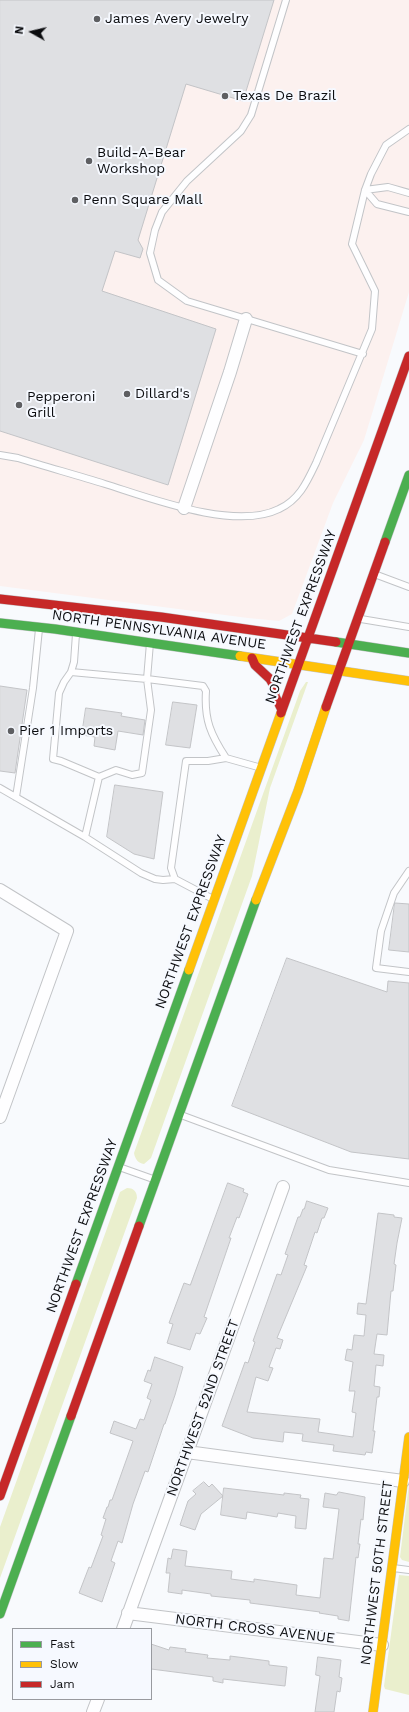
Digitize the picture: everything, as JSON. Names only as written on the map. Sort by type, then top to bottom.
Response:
[{"type":"main road","name":"NORTHWEST EXPRESSWAY","points":[[0,1496],[409,356]]},
{"type":"main road","points":[[0,1614],[157,1180],[254,906],[298,791],[338,671],[409,475]]},
{"type":"main road","name":"NORTH PENNSYLVANIA AVENUE","points":[[0,599],[161,617],[409,653]]},
{"type":"main road","name":"NORTH PENNSYLVANIA AVENUE","points":[[0,623],[76,632],[409,681]]},
{"type":"main road","points":[[252,658],[255,665],[270,679],[274,686],[275,696],[282,710]]},
{"type":"main road","name":"NORTHWEST 50TH STREET","points":[[373,1712],[409,1437]]},
{"type":"street","points":[[184,508],[230,372],[246,319]]},
{"type":"street","points":[[0,890],[67,931],[0,1117]]},
{"type":"street","name":"NORTHWEST 52ND STREET","points":[[123,1628],[283,1187]]},
{"type":"street","points":[[187,1452],[403,1481]]},
{"type":"street","name":"NORTH CROSS AVENUE","points":[[128,1613],[382,1645]]},
{"type":"street","points":[[93,1712],[98,1700]]},
{"type":"lane","points":[[286,0],[252,116],[241,131],[187,181],[170,201],[162,212],[155,230],[150,253],[158,280],[187,300],[363,354]]},
{"type":"lane","points":[[0,455],[18,458],[184,508],[230,516],[251,516],[278,510],[296,498],[309,479],[363,354],[372,329],[375,291],[352,244],[365,190],[386,145],[409,129]]},
{"type":"lane","points":[[365,190],[388,187],[409,193]]},
{"type":"lane","points":[[365,190],[377,204],[409,212]]},
{"type":"lane","points":[[374,574],[409,587]]},
{"type":"lane","points":[[358,618],[409,627]]},
{"type":"lane","points":[[16,797],[34,688],[39,627]]},
{"type":"lane","points":[[76,632],[74,662],[71,672],[59,693],[53,759],[99,776],[116,770],[132,775],[142,773],[151,710],[147,678],[150,643]]},
{"type":"lane","points":[[71,672],[147,678],[203,686],[206,691],[205,707],[207,722],[215,741],[226,758]]},
{"type":"lane","points":[[175,879],[171,868],[186,761],[226,758],[262,768]]},
{"type":"lane","points":[[85,837],[99,776]]},
{"type":"lane","points":[[0,788],[85,837],[141,873],[156,879],[175,879],[214,900]]},
{"type":"lane","points":[[409,871],[394,893],[381,931],[376,968],[409,972]]},
{"type":"lane","points":[[180,1115],[329,1170],[409,1183]]},
{"type":"lane","points":[[118,1167],[157,1180]]},
{"type":"lane","points":[[391,1567],[409,1570]]},
{"type":"shaded area","points":[[0,0],[409,0],[409,292],[364,440],[333,503],[292,614],[279,621],[0,586]]},
{"type":"green space","points":[[306,682],[308,682],[270,788],[252,876],[151,1158],[144,1164],[140,1163],[135,1157],[134,1153],[300,691]]},
{"type":"green space","points":[[127,1188],[134,1190],[137,1198],[0,1578],[0,1527],[120,1192]]},
{"type":"green space","points":[[409,1484],[409,1562],[402,1560],[400,1557]]},
{"type":"green space","points":[[399,1575],[409,1576],[409,1695],[385,1689],[384,1686]]},
{"type":"building","name":"Penn Square Mall","points":[[0,0],[274,0],[243,101],[186,84],[138,240],[143,249],[140,258],[115,251],[102,291],[216,329],[168,485],[0,431]]},
{"type":"building","name":"Pier 1 Imports","points":[[0,686],[27,690],[15,773],[0,771]]},
{"type":"building","points":[[173,702],[197,705],[190,748],[166,745]]},
{"type":"building","points":[[86,708],[122,713],[121,716],[145,720],[143,735],[118,731],[115,750],[94,746],[95,737],[82,735]]},
{"type":"building","points":[[115,785],[163,792],[154,859],[134,854],[107,837]]},
{"type":"building","points":[[395,903],[409,904],[409,952],[389,950]]},
{"type":"building","points":[[287,958],[387,992],[388,981],[409,983],[409,1159],[351,1152],[232,1106]]},
{"type":"building","points":[[228,1183],[244,1189],[243,1192],[248,1194],[239,1218],[237,1217],[229,1238],[231,1238],[204,1317],[207,1318],[200,1334],[196,1333],[190,1350],[167,1343],[173,1324],[169,1323],[184,1283],[190,1285]]},
{"type":"building","points":[[307,1201],[328,1208],[324,1218],[322,1218],[317,1233],[315,1232],[304,1265],[307,1266],[277,1338],[283,1340],[280,1349],[276,1348],[269,1367],[273,1368],[268,1381],[256,1377],[247,1412],[320,1419],[318,1432],[353,1437],[356,1413],[352,1412],[355,1391],[349,1391],[353,1362],[345,1360],[347,1349],[352,1350],[354,1335],[364,1336],[366,1315],[357,1314],[358,1303],[366,1304],[378,1213],[394,1215],[394,1217],[402,1218],[394,1264],[396,1265],[393,1291],[391,1291],[387,1335],[377,1334],[374,1354],[384,1355],[383,1366],[376,1365],[374,1386],[380,1387],[379,1397],[377,1397],[373,1431],[375,1431],[372,1453],[366,1452],[365,1455],[333,1451],[334,1445],[302,1441],[303,1434],[284,1432],[283,1442],[253,1438],[222,1426],[245,1362],[248,1363],[255,1342],[253,1341],[277,1274],[281,1275],[288,1255],[285,1254],[298,1217],[300,1217]]},
{"type":"building","points":[[155,1357],[183,1367],[175,1395],[148,1472],[145,1471],[133,1504],[122,1543],[118,1541],[111,1561],[115,1563],[102,1602],[79,1593],[89,1567],[91,1568],[103,1536],[101,1535],[106,1519],[103,1518],[110,1500],[112,1500],[133,1441],[110,1433],[114,1421],[136,1429],[140,1419],[144,1420],[151,1400],[147,1398],[152,1384],[144,1381],[148,1370],[150,1371]]},
{"type":"building","points":[[204,1482],[209,1487],[212,1484],[223,1496],[201,1514],[195,1530],[180,1525],[188,1501],[196,1494],[193,1491]]},
{"type":"building","points":[[224,1488],[284,1495],[284,1493],[301,1495],[300,1498],[309,1499],[306,1529],[295,1528],[296,1516],[278,1513],[277,1517],[247,1512],[246,1519],[221,1515]]},
{"type":"building","points":[[339,1492],[365,1497],[363,1520],[361,1519],[358,1544],[360,1544],[358,1558],[356,1557],[349,1621],[338,1619],[338,1616],[319,1613],[320,1612],[250,1603],[250,1600],[211,1596],[211,1594],[182,1590],[182,1594],[168,1592],[170,1573],[166,1573],[168,1558],[171,1559],[173,1549],[187,1551],[185,1566],[232,1571],[231,1579],[254,1582],[254,1579],[297,1585],[296,1595],[320,1598],[324,1558],[333,1559],[339,1509],[323,1507],[325,1493],[336,1495]]},
{"type":"building","points":[[152,1644],[169,1650],[170,1647],[186,1649],[185,1652],[208,1655],[207,1658],[230,1660],[230,1656],[269,1661],[269,1665],[287,1667],[285,1686],[223,1679],[223,1683],[213,1681],[213,1677],[152,1669]]},
{"type":"building","points":[[318,1657],[341,1660],[339,1677],[342,1678],[340,1692],[337,1691],[334,1712],[315,1712],[320,1676],[316,1675]]},
{"type":"traffic: fast","points":[[385,542],[409,475]]},
{"type":"traffic: fast","points":[[0,623],[55,629],[240,656]]},
{"type":"traffic: fast","points":[[336,642],[409,653]]},
{"type":"traffic: fast","points":[[139,1226],[256,900]]},
{"type":"traffic: fast","points":[[76,1284],[189,970]]},
{"type":"traffic: fast","points":[[0,1614],[71,1416]]},
{"type":"traffic: slow","points":[[240,656],[409,681]]},
{"type":"traffic: slow","points":[[256,900],[298,791],[326,707]]},
{"type":"traffic: slow","points":[[189,970],[281,713]]},
{"type":"traffic: slow","points":[[373,1712],[409,1437]]},
{"type":"traffic: jam","points":[[281,713],[409,356]]},
{"type":"traffic: jam","points":[[326,707],[385,542]]},
{"type":"traffic: jam","points":[[0,599],[161,617],[336,642]]},
{"type":"traffic: jam","points":[[252,658],[255,665],[270,679],[274,686],[275,696],[282,710]]},
{"type":"traffic: jam","points":[[71,1416],[139,1226]]},
{"type":"traffic: jam","points":[[0,1496],[76,1284]]},
{"type":"place","name":"James Avery Jewelry","points":[[97,19]]},
{"type":"place","name":"Texas De Brazil","points":[[225,96]]},
{"type":"place","name":"Build-A-Bear Workshop","points":[[89,161]]},
{"type":"place","name":"Penn Square Mall","points":[[75,200]]},
{"type":"place","name":"Dillard's","points":[[127,394]]},
{"type":"place","name":"Pepperoni Grill","points":[[19,405]]},
{"type":"place","name":"Pier 1 Imports","points":[[11,731]]}]
